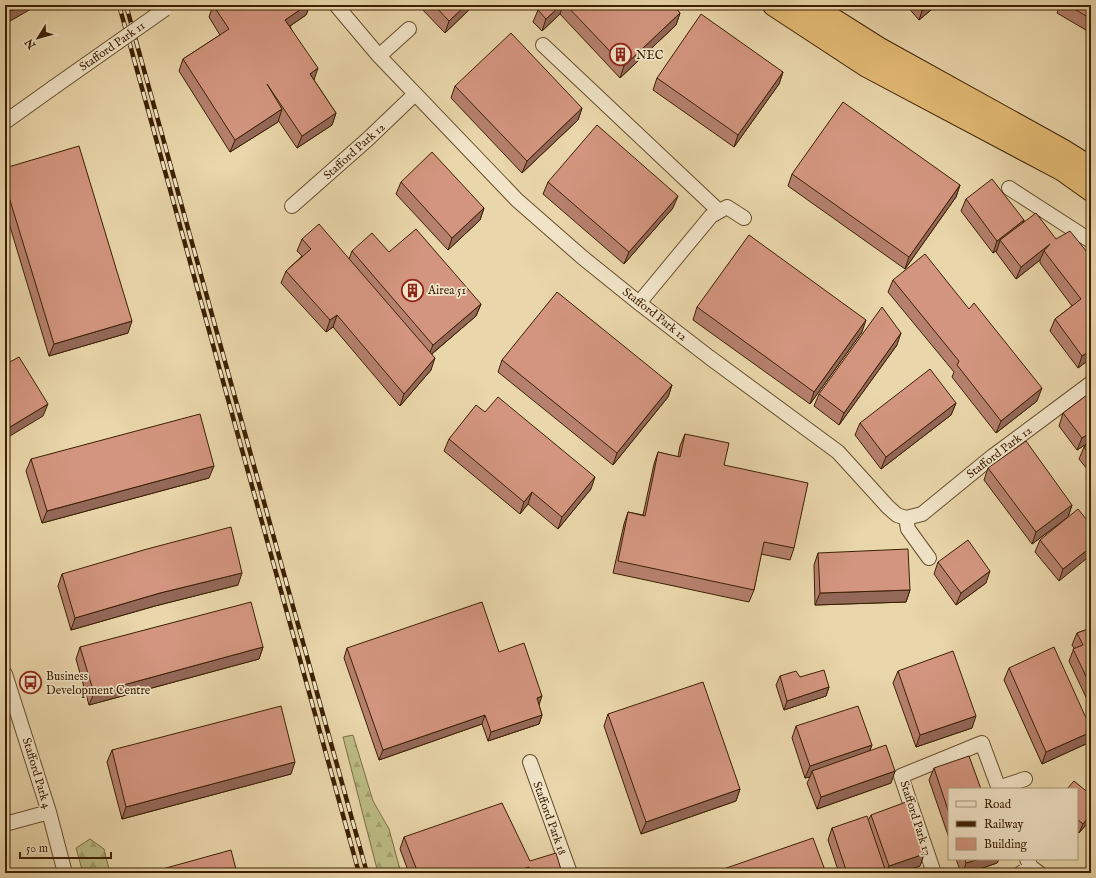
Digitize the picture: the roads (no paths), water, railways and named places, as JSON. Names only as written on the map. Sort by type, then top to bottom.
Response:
[{"type":"highway","points":[[774,5],[867,66],[1063,170],[1091,190]]},
{"type":"highway","points":[[810,5],[878,48],[1062,150],[1091,168]]},
{"type":"street","name":"Stafford Park 12","points":[[336,5],[379,56],[517,200],[639,303],[709,357],[832,447],[897,515],[906,518],[922,514],[993,456],[1091,383]]},
{"type":"street","name":"Stafford Park 11","points":[[5,122],[167,7]]},
{"type":"street","points":[[379,56],[409,29]]},
{"type":"street","points":[[543,45],[719,211]]},
{"type":"street","name":"Stafford Park 12","points":[[292,206],[368,139],[415,94]]},
{"type":"street","points":[[1009,188],[1091,241]]},
{"type":"street","points":[[639,303],[711,216],[727,207],[744,218]]},
{"type":"street","points":[[906,518],[908,529],[929,558]]},
{"type":"street","name":"Stafford Park 4","points":[[5,674],[49,812],[65,873]]},
{"type":"street","name":"Stafford Park 17","points":[[934,873],[901,776],[982,742],[998,788],[1024,779]]},
{"type":"street","name":"Stafford Park 18","points":[[530,762],[570,873]]},
{"type":"street","points":[[5,824],[49,812]]},
{"type":"railway","points":[[119,5],[359,873]]},
{"type":"railway","points":[[126,5],[367,873]]},
{"type":"place","name":"NEC","points":[[621,55]]},
{"type":"place","name":"Airea 51","points":[[413,290]]},
{"type":"place","name":"Business Development Centre","points":[[30,683]]}]
